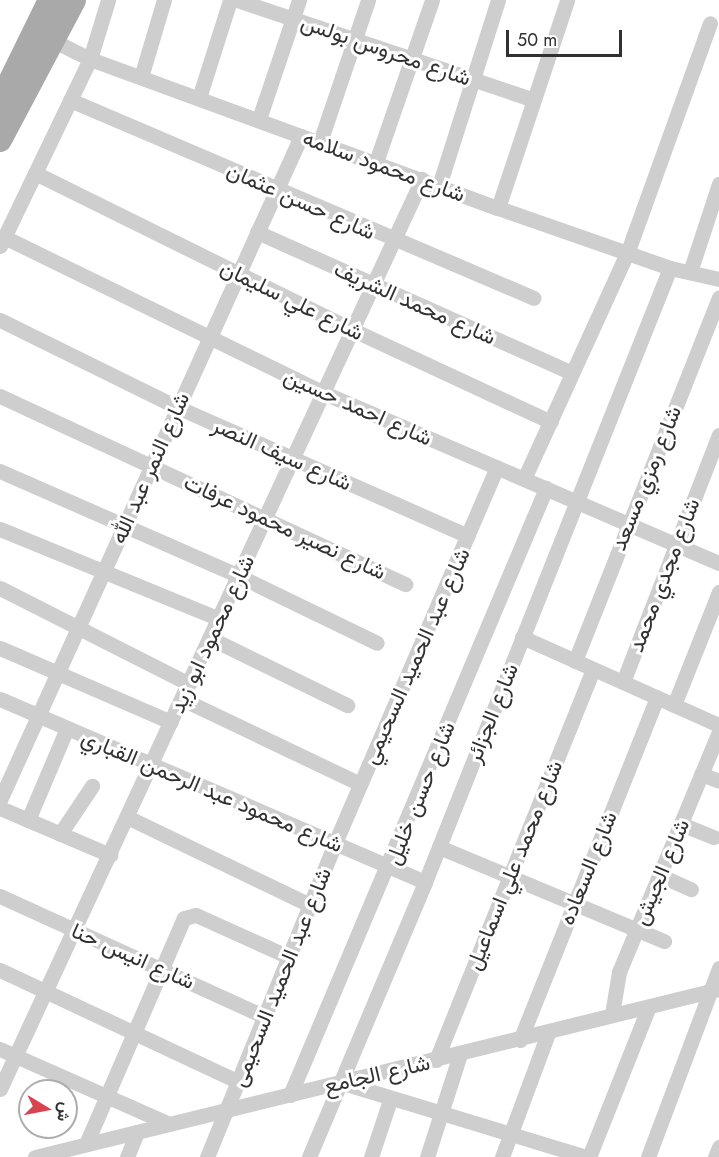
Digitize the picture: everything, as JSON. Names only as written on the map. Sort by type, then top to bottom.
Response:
[{"type":"main road","points":[[1,96],[50,0]]},
{"type":"main road","points":[[0,140],[74,0]]},
{"type":"street","points":[[2,241],[90,59],[108,0]]},
{"type":"street","points":[[141,76],[164,0]]},
{"type":"street","points":[[199,98],[230,0]]},
{"type":"street","name":"شارع محروس بولس","points":[[237,0],[534,100]]},
{"type":"street","points":[[259,119],[300,0]]},
{"type":"street","points":[[320,142],[368,0]]},
{"type":"street","points":[[376,162],[432,0]]},
{"type":"street","points":[[439,186],[498,0]]},
{"type":"street","points":[[498,208],[567,0]]},
{"type":"street","points":[[524,479],[627,251],[710,23]]},
{"type":"street","name":"شارع محمود سلامه","points":[[54,41],[90,59],[498,208],[627,251],[670,268],[719,279]]},
{"type":"street","name":"شارع حسن عثمان","points":[[70,100],[394,241],[534,298]]},
{"type":"street","name":"شارع النمر عبد الله","points":[[0,800],[301,136]]},
{"type":"street","name":"شارع علي سليمان","points":[[35,173],[352,330],[551,422]]},
{"type":"street","name":"شارع محمود ابو زيد","points":[[0,1089],[17,1057],[422,179]]},
{"type":"street","points":[[690,272],[719,184]]},
{"type":"street","name":"شارع محمد الشريف","points":[[257,232],[572,373]]},
{"type":"street","name":"شارع احمد حسين","points":[[2,241],[324,393],[719,563]]},
{"type":"street","name":"شارع الجزائر","points":[[309,1157],[343,1083],[425,882],[670,268]]},
{"type":"street","name":"شارع رمزي مسعد","points":[[575,661],[627,524],[719,297]]},
{"type":"street","name":"شارع سيف النصر","points":[[0,320],[177,407],[468,536]]},
{"type":"street","name":"شارع نصير محمود عرفات","points":[[0,396],[405,584]]},
{"type":"street","name":"شارع مجدي محمد","points":[[623,682],[719,435]]},
{"type":"street","name":"شارع عبد الحميد السحيمي","points":[[335,843],[497,467]]},
{"type":"street","points":[[0,471],[239,576],[377,643]]},
{"type":"street","name":"شارع حسن خليل","points":[[290,1095],[390,867],[546,488]]},
{"type":"street","points":[[0,529],[219,619]]},
{"type":"street","points":[[0,588],[189,684]]},
{"type":"street","points":[[674,705],[719,592]]},
{"type":"street","points":[[210,638],[347,705]]},
{"type":"street","points":[[522,638],[719,725]]},
{"type":"street","points":[[0,648],[171,722]]},
{"type":"street","name":"شارع محمد علي اسماعيل","points":[[436,1060],[593,669]]},
{"type":"street","name":"شارع السعاده","points":[[520,1040],[657,697]]},
{"type":"street","name":"شارع محمود عبد الرحمن القباري","points":[[0,699],[425,882]]},
{"type":"street","points":[[182,699],[360,783]]},
{"type":"street","points":[[28,820],[67,728]]},
{"type":"street","name":"شارع الجيش","points":[[612,1014],[617,979],[719,732]]},
{"type":"street","points":[[702,774],[719,781]]},
{"type":"street","points":[[60,834],[92,786]]},
{"type":"street","points":[[0,808],[110,855]]},
{"type":"street","points":[[128,817],[310,904]]},
{"type":"street","points":[[681,824],[714,837]]},
{"type":"street","name":"شارع عبد الحميد السحيمى","points":[[207,1157],[228,1111],[335,843]]},
{"type":"street","points":[[439,847],[664,940]]},
{"type":"street","points":[[659,874],[691,889]]},
{"type":"street","name":"شارع انيس حنا","points":[[0,896],[265,1017]]},
{"type":"street","points":[[86,1144],[184,918],[196,915],[289,957]]},
{"type":"street","points":[[648,1157],[715,990],[719,968]]},
{"type":"street","points":[[0,970],[239,1082]]},
{"type":"street","name":"شارع الجامع","points":[[43,1156],[715,990]]},
{"type":"street","points":[[343,1083],[390,1100],[511,1132],[587,1157],[649,1006]]},
{"type":"street","points":[[502,1157],[548,1033]]},
{"type":"street","points":[[0,1049],[104,1099],[169,1124]]},
{"type":"street","points":[[427,1157],[460,1054]]},
{"type":"street","points":[[370,1157],[390,1100]]},
{"type":"street","points":[[127,1157],[137,1132]]},
{"type":"street","points":[[715,1157],[719,1147]]}]
